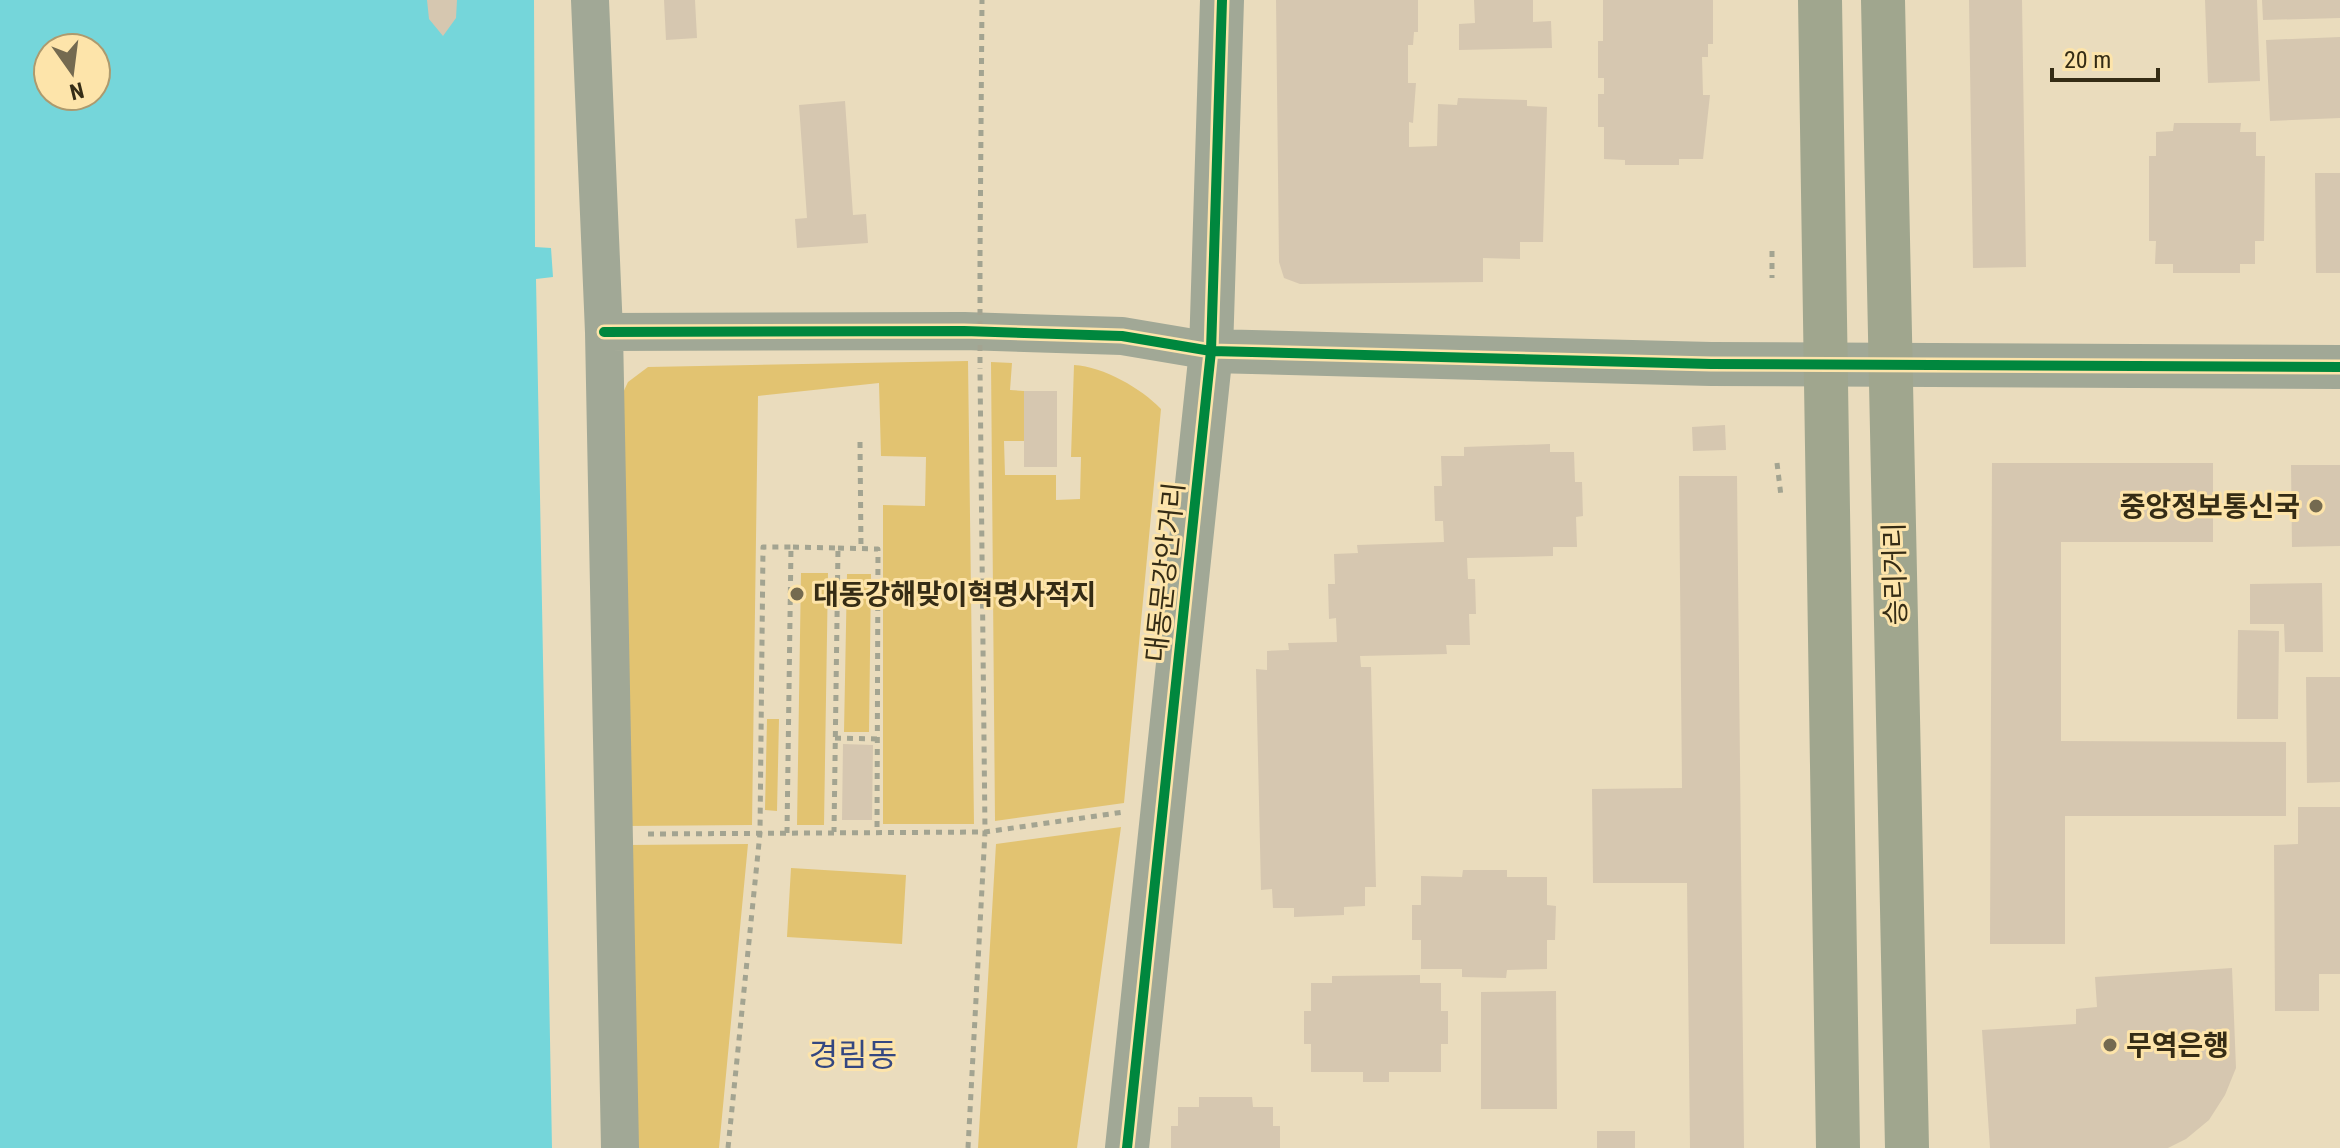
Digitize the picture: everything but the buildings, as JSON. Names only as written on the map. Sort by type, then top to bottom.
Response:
[{"type":"main road","points":[[1820,0],[1838,1148]]},
{"type":"main road","name":"승리거리","points":[[1883,0],[1907,1148]]},
{"type":"street","points":[[590,0],[604,332],[617,834],[620,1148]]},
{"type":"street","name":"대동문강안거리","points":[[1127,1148],[1211,351],[1222,0]]},
{"type":"street","points":[[604,332],[964,331],[1122,336],[1211,351],[1824,364],[2340,367]]},
{"type":"path","points":[[968,1148],[985,832],[980,363],[982,0]]},
{"type":"path","points":[[1772,251],[1772,278]]},
{"type":"path","points":[[860,442],[861,548]]},
{"type":"path","points":[[1777,463],[1781,496]]},
{"type":"path","points":[[728,1148],[760,833],[763,547],[878,549],[877,832]]},
{"type":"path","points":[[787,833],[791,547]]},
{"type":"path","points":[[834,832],[838,548]]},
{"type":"path","points":[[835,738],[878,739]]},
{"type":"path","points":[[617,834],[985,832],[1137,810]]},
{"type":"shaded area","points":[[968,361],[974,824],[883,824],[883,505],[925,506],[926,457],[881,456],[879,383],[758,396],[752,825],[626,826],[620,399],[628,382],[648,367]]},
{"type":"shaded area","points":[[991,362],[1012,363],[1010,390],[1024,391],[1024,441],[1004,441],[1005,475],[1056,475],[1056,500],[1080,499],[1081,457],[1071,457],[1074,365],[1121,380],[1161,409],[1124,803],[995,821]]},
{"type":"shaded area","points":[[801,573],[828,573],[824,825],[797,825]]},
{"type":"shaded area","points":[[847,574],[871,574],[869,732],[844,732]]},
{"type":"shaded area","points":[[767,719],[779,719],[777,811],[765,810]]},
{"type":"shaded area","points":[[1121,827],[1077,1148],[978,1148],[996,844]]},
{"type":"shaded area","points":[[748,844],[719,1148],[630,1148],[626,845]]},
{"type":"shaded area","points":[[791,868],[906,875],[902,944],[787,937]]},
{"type":"water","points":[[0,0],[534,0],[535,247],[551,248],[553,277],[536,279],[552,1148],[0,1148]]},
{"type":"cycle path","points":[[1127,1148],[1211,351],[1222,0]]},
{"type":"cycle path","points":[[604,332],[964,331],[1122,336],[1211,351],[1711,364],[2340,367]]},
{"type":"place","name":"중앙정보통신국","points":[[2316,506]]},
{"type":"place","name":"대동강해맞이혁명사적지","points":[[797,594]]},
{"type":"place","name":"무역은행","points":[[2110,1045]]},
{"type":"district","name":"경림동","points":[[853,1055]]}]
